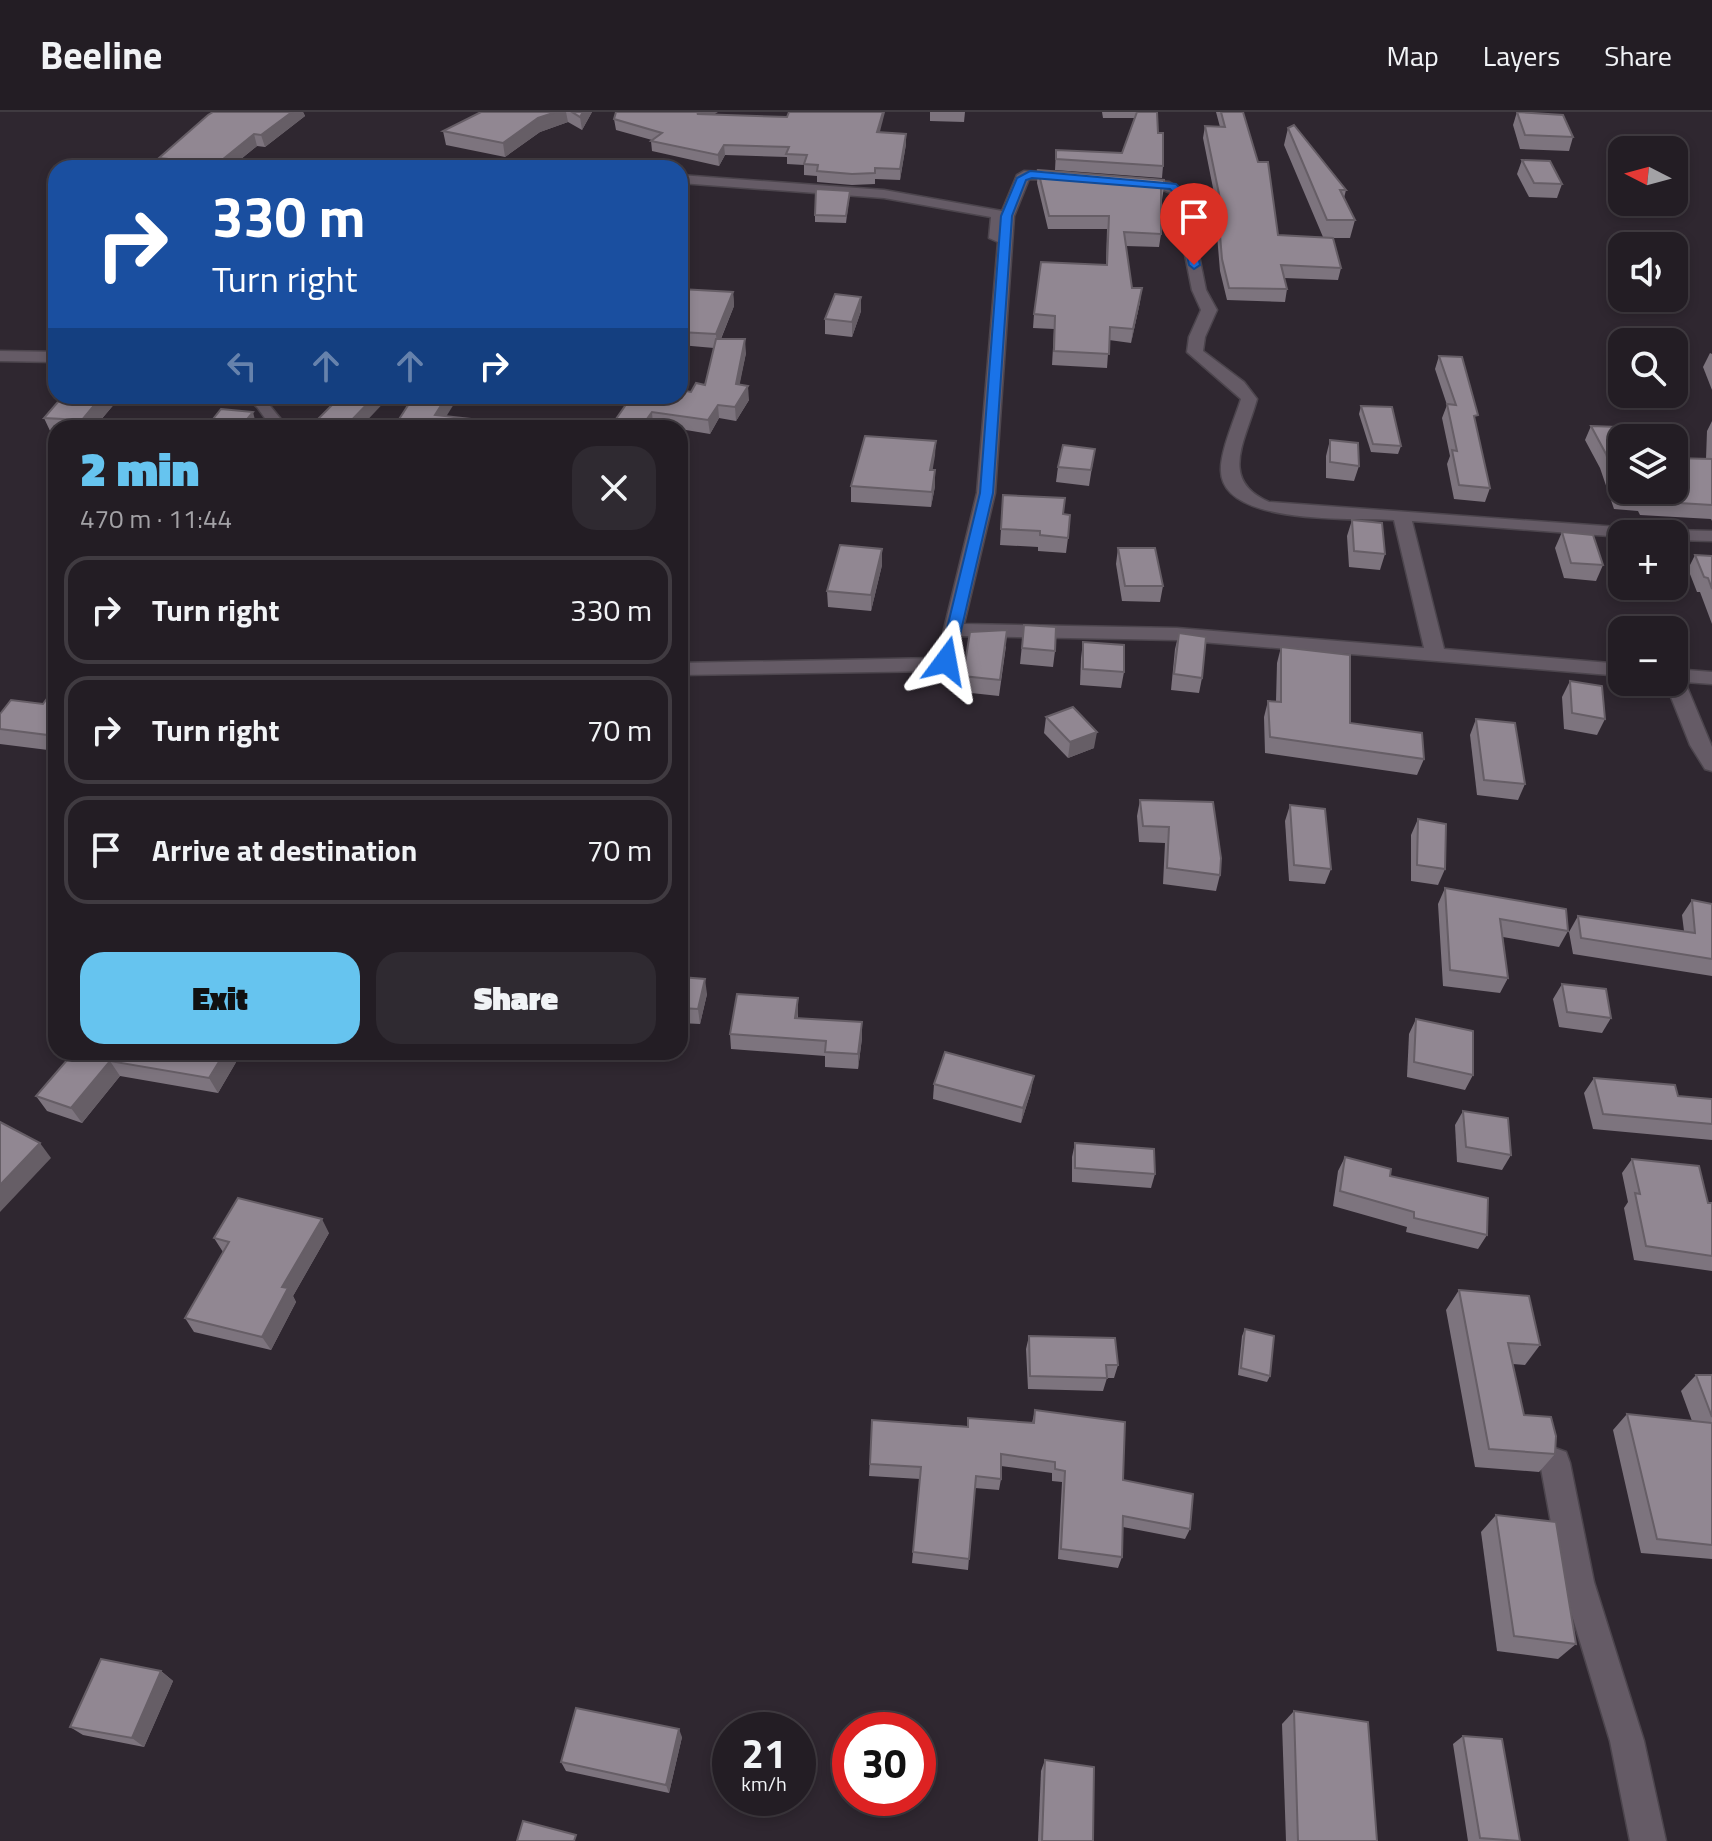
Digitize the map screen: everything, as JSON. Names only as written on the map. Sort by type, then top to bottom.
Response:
[{"type":"street","points":[[688,669],[937,665],[946,661],[986,493],[1007,216],[1024,175],[1089,179]]},
{"type":"street","points":[[688,180],[884,194],[998,214],[978,458],[953,630]]},
{"type":"street","points":[[1119,181],[1164,185],[1179,192],[1199,290],[1209,310],[1197,337],[1195,352],[1210,367],[1243,386],[1249,399],[1229,478],[1251,502],[1266,507],[1608,531]]},
{"type":"street","points":[[0,356],[48,357]]},
{"type":"street","points":[[1402,515],[1435,653]]},
{"type":"street","points":[[1688,535],[1712,536]]},
{"type":"street","points":[[953,630],[1177,634],[1608,669]]},
{"type":"street","points":[[1688,677],[1712,678]]},
{"type":"street","points":[[1681,696],[1700,745],[1712,764]]},
{"type":"street","points":[[1555,1463],[1578,1582],[1627,1741],[1648,1841]]},
{"type":"building","points":[[213,112],[292,112],[261,135],[254,134],[222,160],[159,158]]},
{"type":"building","points":[[481,112],[556,112],[538,118],[503,143],[443,131]]},
{"type":"building","points":[[616,112],[701,112],[697,114],[787,117],[789,112],[883,112],[877,132],[906,134],[900,169],[875,168],[875,173],[852,174],[817,171],[818,165],[804,164],[807,155],[786,154],[789,147],[724,145],[718,155],[651,141],[662,133],[614,119]]},
{"type":"building","points":[[1137,112],[1157,112],[1158,133],[1163,133],[1163,166],[1056,159],[1056,150],[1122,153]]},
{"type":"building","points":[[1221,112],[1243,112],[1258,162],[1268,162],[1278,235],[1333,238],[1341,268],[1281,265],[1287,289],[1229,288],[1222,259],[1219,223],[1225,223],[1205,126],[1225,127]]},
{"type":"building","points":[[1517,112],[1563,115],[1573,137],[1525,135]]},
{"type":"building","points":[[1294,125],[1346,190],[1340,190],[1355,220],[1327,220],[1288,128]]},
{"type":"building","points":[[1522,160],[1550,161],[1562,184],[1534,183]]},
{"type":"building","points":[[1038,170],[1164,180],[1164,187],[1161,187],[1161,234],[1124,232],[1132,288],[1142,288],[1133,329],[1110,327],[1109,354],[1054,351],[1055,316],[1034,314],[1041,262],[1107,265],[1109,216],[1049,216]]},
{"type":"building","points":[[816,189],[850,191],[846,216],[815,215]]},
{"type":"building","points":[[688,289],[733,292],[716,334],[688,332]]},
{"type":"building","points":[[835,294],[861,297],[852,322],[825,319]]},
{"type":"building","points":[[716,339],[745,339],[736,384],[748,386],[735,407],[718,405],[708,420],[652,412],[646,420],[616,419],[626,404],[688,404],[688,391],[691,392],[696,383],[705,385]]},
{"type":"building","points":[[1439,356],[1462,357],[1478,415],[1474,416],[1490,488],[1459,485],[1452,450],[1457,451],[1447,404],[1456,405]]},
{"type":"building","points":[[56,404],[95,404],[82,420],[44,418]]},
{"type":"building","points":[[333,404],[367,404],[352,420],[317,420]]},
{"type":"building","points":[[409,404],[442,404],[435,415],[481,420],[399,420]]},
{"type":"building","points":[[1361,406],[1392,407],[1401,446],[1373,444]]},
{"type":"building","points":[[221,409],[253,412],[246,420],[212,420]]},
{"type":"building","points":[[1591,426],[1608,427],[1608,460]]},
{"type":"building","points":[[865,436],[936,441],[930,470],[935,470],[932,492],[851,486]]},
{"type":"building","points":[[1330,440],[1358,443],[1359,466],[1330,462]]},
{"type":"building","points":[[1063,445],[1095,449],[1091,470],[1058,467]]},
{"type":"building","points":[[1688,458],[1712,459],[1712,505],[1688,504]]},
{"type":"building","points":[[1003,495],[1065,498],[1063,514],[1070,515],[1068,538],[1040,535],[1040,531],[1001,529]]},
{"type":"building","points":[[1352,520],[1382,523],[1385,554],[1354,551]]},
{"type":"building","points":[[1562,532],[1593,535],[1603,565],[1571,563]]},
{"type":"building","points":[[840,545],[882,549],[871,595],[827,591]]},
{"type":"building","points":[[1118,548],[1155,548],[1163,586],[1125,586]]},
{"type":"building","points":[[1695,555],[1712,556],[1712,589],[1708,578],[1704,577]]},
{"type":"building","points":[[1024,625],[1056,627],[1055,651],[1022,648]]},
{"type":"building","points":[[1007,630],[1000,680],[963,676],[970,632]]},
{"type":"building","points":[[1179,633],[1206,637],[1202,678],[1174,674]]},
{"type":"building","points":[[1083,642],[1124,645],[1124,672],[1083,669]]},
{"type":"building","points":[[1281,647],[1350,655],[1350,723],[1422,733],[1424,759],[1270,737],[1268,701],[1281,702]]},
{"type":"building","points":[[1570,681],[1602,686],[1605,719],[1572,713]]},
{"type":"building","points":[[48,697],[48,735],[0,729],[0,714],[11,700],[43,704]]},
{"type":"building","points":[[1073,707],[1097,732],[1070,742],[1046,717]]},
{"type":"building","points":[[1476,719],[1515,723],[1525,784],[1484,780]]},
{"type":"building","points":[[1140,800],[1213,802],[1221,858],[1220,875],[1167,868],[1169,827],[1143,826]]},
{"type":"building","points":[[1290,805],[1325,809],[1331,869],[1294,865]]},
{"type":"building","points":[[1418,819],[1446,824],[1445,869],[1417,865]]},
{"type":"building","points":[[1445,888],[1566,909],[1568,931],[1500,919],[1508,978],[1450,970]]},
{"type":"building","points":[[1692,900],[1712,904],[1712,959],[1581,938],[1578,916],[1695,933]]},
{"type":"building","points":[[688,978],[705,979],[698,1009],[688,1008]]},
{"type":"building","points":[[1562,984],[1606,989],[1611,1018],[1567,1012]]},
{"type":"building","points":[[737,994],[798,998],[795,1018],[862,1022],[858,1054],[825,1052],[826,1041],[730,1034]]},
{"type":"building","points":[[1416,1019],[1473,1031],[1473,1075],[1414,1062]]},
{"type":"building","points":[[945,1052],[1034,1076],[1023,1108],[934,1084]]},
{"type":"building","points":[[67,1060],[220,1060],[209,1078],[110,1061],[71,1108],[36,1096]]},
{"type":"building","points":[[1594,1078],[1675,1085],[1678,1096],[1712,1099],[1712,1124],[1603,1114]]},
{"type":"building","points":[[1463,1111],[1508,1118],[1511,1155],[1466,1147]]},
{"type":"building","points":[[0,1122],[40,1143],[0,1185]]},
{"type":"building","points":[[1075,1143],[1154,1149],[1155,1174],[1075,1168]]},
{"type":"building","points":[[1345,1157],[1391,1169],[1390,1176],[1488,1198],[1487,1235],[1414,1218],[1414,1212],[1340,1191]]},
{"type":"building","points":[[1632,1159],[1699,1166],[1708,1203],[1712,1203],[1712,1256],[1646,1246],[1635,1193],[1640,1194]]},
{"type":"building","points":[[238,1198],[322,1219],[282,1287],[288,1288],[262,1337],[185,1318],[229,1242],[214,1238]]},
{"type":"building","points":[[1459,1290],[1529,1296],[1540,1345],[1508,1343],[1524,1415],[1551,1417],[1556,1436],[1555,1454],[1489,1449]]},
{"type":"building","points":[[1245,1329],[1274,1336],[1270,1376],[1241,1368]]},
{"type":"building","points":[[1029,1336],[1115,1338],[1118,1365],[1106,1365],[1107,1378],[1030,1376]]},
{"type":"building","points":[[1696,1375],[1712,1375],[1712,1417]]},
{"type":"building","points":[[1035,1410],[1125,1422],[1123,1480],[1193,1494],[1190,1529],[1123,1516],[1122,1557],[1061,1549],[1065,1471],[1055,1469],[1055,1462],[1001,1454],[1001,1479],[976,1476],[969,1559],[913,1552],[921,1467],[870,1464],[872,1420],[968,1427],[968,1418],[1034,1423]]},
{"type":"building","points":[[1627,1414],[1712,1423],[1712,1545],[1657,1539]]},
{"type":"building","points":[[1496,1515],[1556,1522],[1576,1644],[1514,1636]]},
{"type":"building","points":[[101,1659],[161,1671],[132,1738],[70,1727]]},
{"type":"building","points":[[576,1708],[679,1729],[666,1785],[561,1762]]},
{"type":"building","points":[[1294,1711],[1368,1722],[1377,1841],[1298,1841]]},
{"type":"building","points":[[1463,1736],[1502,1739],[1520,1841],[1480,1838]]},
{"type":"building","points":[[1045,1760],[1094,1767],[1093,1841],[1042,1841]]},
{"type":"building","points":[[523,1821],[576,1835],[574,1841],[517,1841]]},
{"type":"route","points":[[946,661],[986,493],[1007,216],[1022,178],[1030,174],[1173,187],[1179,192],[1194,265]]}]
